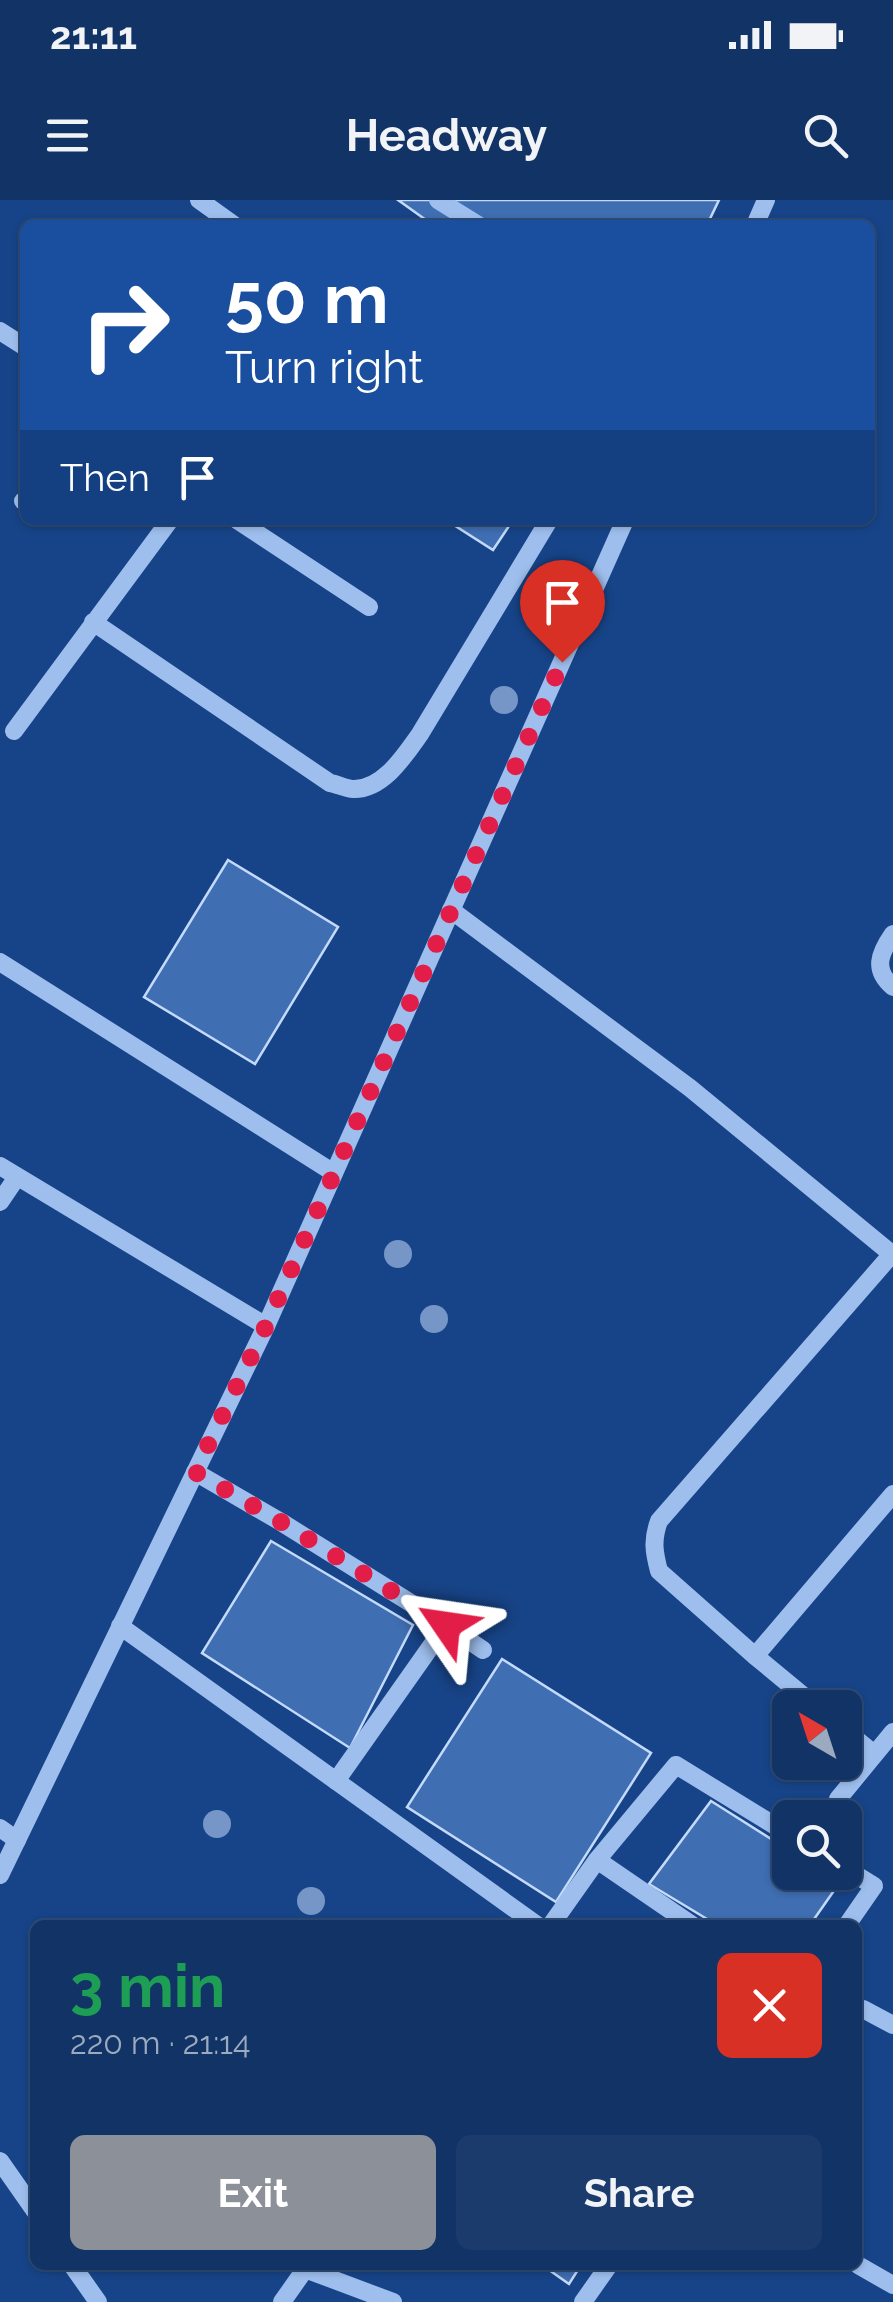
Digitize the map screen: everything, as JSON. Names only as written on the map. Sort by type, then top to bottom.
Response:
[{"type":"street","points":[[199,200],[227,220]]},
{"type":"street","points":[[438,200],[470,220]]},
{"type":"street","points":[[14,731],[166,525]]},
{"type":"street","points":[[245,525],[370,608]]},
{"type":"street","points":[[93,622],[330,782],[354,789],[374,784],[410,748],[546,525]]},
{"type":"street","points":[[0,1875],[266,1326],[623,525]]},
{"type":"street","points":[[452,910],[690,1088],[893,1254],[660,1522],[653,1537],[659,1571],[796,1690]]},
{"type":"street","points":[[893,934],[879,958],[879,968],[893,988]]},
{"type":"street","points":[[0,962],[334,1173]]},
{"type":"street","points":[[0,1166],[266,1326]]},
{"type":"street","points":[[0,1202],[17,1177]]},
{"type":"street","points":[[195,1472],[484,1650]]},
{"type":"street","points":[[755,1656],[893,1494]]},
{"type":"street","points":[[336,1781],[446,1625]]},
{"type":"street","points":[[120,1626],[531,1920]]},
{"type":"street","points":[[838,1800],[893,1732]]},
{"type":"street","points":[[862,1744],[874,1754]]},
{"type":"street","points":[[554,1920],[676,1765],[772,1823]]},
{"type":"street","points":[[0,1828],[17,1840]]},
{"type":"street","points":[[598,1860],[685,1920]]},
{"type":"street","points":[[850,1920],[874,1886],[862,1879]]},
{"type":"street","points":[[863,2009],[893,2025]]},
{"type":"street","points":[[0,2160],[30,2204]]},
{"type":"street","points":[[862,2267],[893,2284]]},
{"type":"street","points":[[76,2270],[98,2302]]},
{"type":"street","points":[[282,2302],[304,2270]]},
{"type":"street","points":[[313,2270],[392,2302]]},
{"type":"street","points":[[583,2302],[605,2270]]},
{"type":"building","points":[[398,200],[719,200],[709,220],[426,220]]},
{"type":"building","points":[[454,525],[510,525],[493,550]]},
{"type":"building","points":[[228,860],[338,927],[255,1064],[144,997]]},
{"type":"building","points":[[271,1541],[413,1625],[350,1748],[202,1653]]},
{"type":"building","points":[[502,1659],[651,1753],[556,1902],[407,1807]]},
{"type":"building","points":[[711,1801],[772,1840],[772,1890],[834,1890],[813,1920],[709,1920],[649,1884]]},
{"type":"building","points":[[549,2270],[578,2270],[569,2284]]},
{"type":"route","points":[[446,1625],[195,1472],[266,1326],[562,662]]}]
